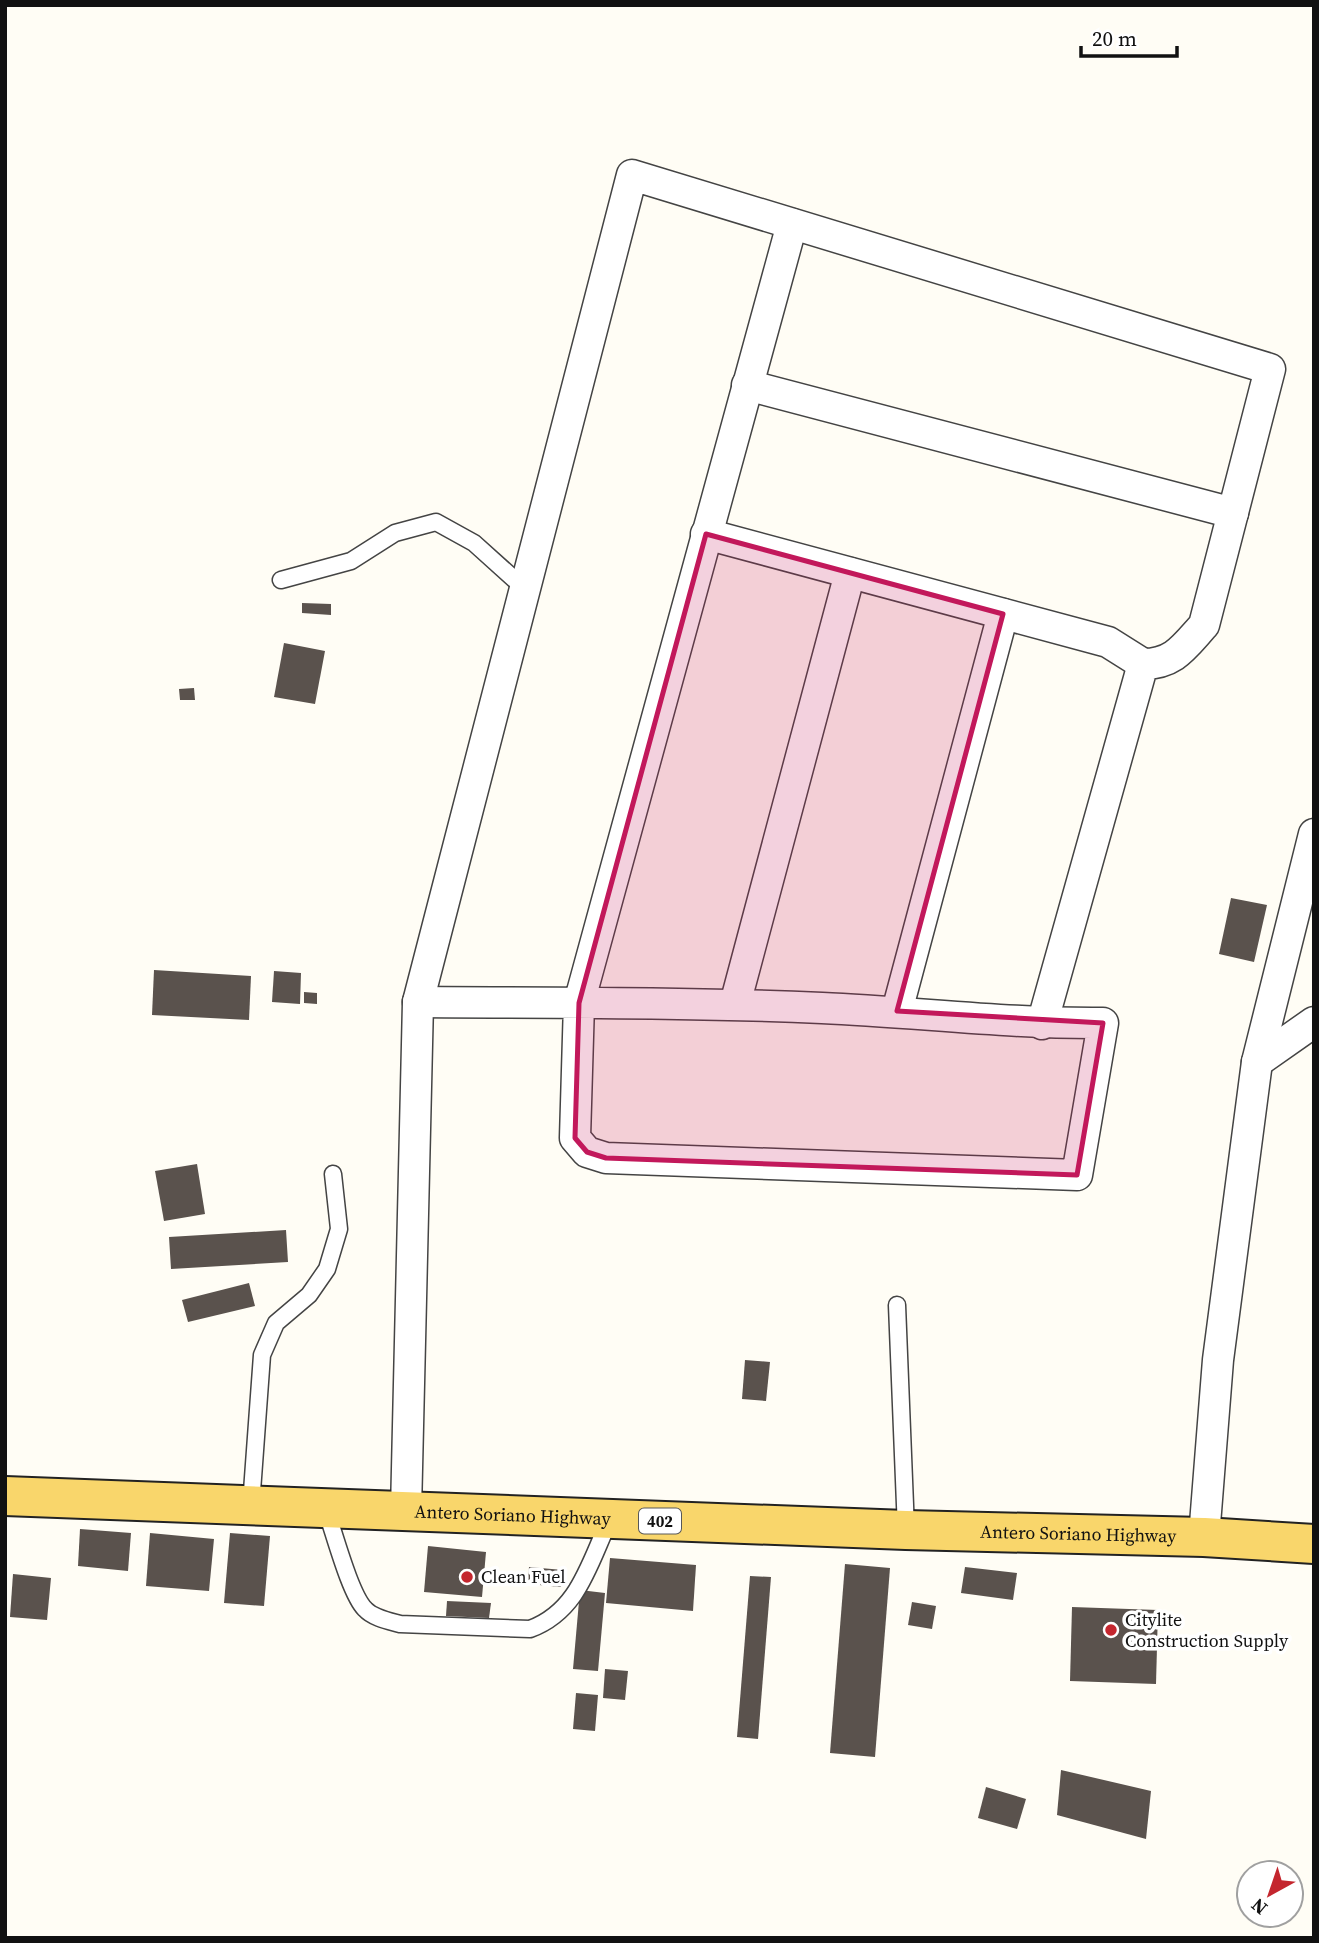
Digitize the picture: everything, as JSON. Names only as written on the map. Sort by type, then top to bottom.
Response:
[{"type":"main road","name":"Antero Soriano Highway","points":[[5,1496],[906,1530],[1203,1537],[1314,1544]]},
{"type":"street","points":[[406,1511],[418,1002],[632,175],[1270,369],[1204,625],[1181,651],[1162,664],[1143,664],[1108,642],[705,534]]},
{"type":"street","points":[[418,1002],[579,1003],[735,1004],[897,1011],[1042,1024],[1103,1023],[1077,1175],[606,1158],[587,1152],[575,1138],[579,1003],[705,534],[792,224]]},
{"type":"street","points":[[747,384],[1233,513]]},
{"type":"street","points":[[735,1004],[850,573]]},
{"type":"street","points":[[897,1011],[1003,614]]},
{"type":"street","points":[[1042,1024],[1143,664]]},
{"type":"street","points":[[1203,1537],[1218,1360],[1257,1062],[1314,834]]},
{"type":"street","points":[[1257,1062],[1314,1022]]},
{"type":"lane","points":[[281,580],[351,561],[395,533],[436,522],[474,543],[524,588]]},
{"type":"lane","points":[[251,1505],[262,1355],[276,1323],[309,1295],[327,1269],[339,1229],[333,1174]]},
{"type":"lane","points":[[897,1305],[906,1530]]},
{"type":"lane","points":[[326,1508],[354,1591],[365,1609],[383,1620],[400,1624],[530,1629],[547,1623],[571,1602],[610,1519]]},
{"type":"highlighted area","points":[[706,534],[1003,614],[897,1011],[1103,1023],[1077,1175],[606,1158],[587,1152],[575,1138],[579,1003]]},
{"type":"building","points":[[302,603],[331,604],[331,615],[302,613]]},
{"type":"building","points":[[284,643],[325,651],[315,704],[274,697]]},
{"type":"building","points":[[194,688],[195,700],[180,700],[179,689]]},
{"type":"building","points":[[1231,898],[1267,905],[1254,962],[1219,954]]},
{"type":"building","points":[[154,970],[251,976],[249,1020],[152,1015]]},
{"type":"building","points":[[274,971],[301,973],[300,1004],[272,1002]]},
{"type":"building","points":[[304,992],[317,993],[317,1004],[304,1003]]},
{"type":"building","points":[[197,1164],[205,1214],[164,1221],[155,1171]]},
{"type":"building","points":[[286,1230],[288,1262],[171,1269],[169,1237]]},
{"type":"building","points":[[249,1283],[255,1306],[188,1322],[182,1300]]},
{"type":"building","points":[[745,1360],[770,1362],[766,1401],[742,1399]]},
{"type":"building","points":[[80,1529],[131,1533],[128,1571],[78,1566]]},
{"type":"building","points":[[150,1533],[214,1539],[209,1591],[146,1586]]},
{"type":"building","points":[[230,1533],[270,1536],[264,1606],[224,1603]]},
{"type":"building","points":[[428,1546],[486,1552],[482,1597],[424,1592]]},
{"type":"building","points":[[610,1558],[696,1565],[693,1611],[606,1603]]},
{"type":"building","points":[[845,1564],[890,1568],[875,1757],[830,1753]]},
{"type":"building","points":[[529,1567],[563,1570],[561,1587],[528,1584]]},
{"type":"building","points":[[965,1567],[1017,1573],[1013,1600],[961,1593]]},
{"type":"building","points":[[13,1574],[51,1578],[47,1620],[10,1617]]},
{"type":"building","points":[[750,1576],[771,1577],[758,1739],[737,1737]]},
{"type":"building","points":[[580,1590],[605,1593],[598,1671],[573,1669]]},
{"type":"building","points":[[447,1601],[491,1603],[489,1618],[446,1616]]},
{"type":"building","points":[[912,1602],[936,1606],[932,1629],[908,1625]]},
{"type":"building","points":[[1072,1607],[1158,1610],[1156,1684],[1070,1681]]},
{"type":"building","points":[[605,1669],[628,1671],[625,1700],[603,1698]]},
{"type":"building","points":[[576,1693],[598,1695],[595,1731],[573,1729]]},
{"type":"building","points":[[1061,1770],[1151,1791],[1146,1839],[1057,1815]]},
{"type":"building","points":[[986,1787],[1026,1799],[1017,1829],[978,1818]]},
{"type":"place","name":"Clean Fuel","points":[[467,1577]]},
{"type":"place","name":"Citylite Construction Supply","points":[[1111,1630]]}]
